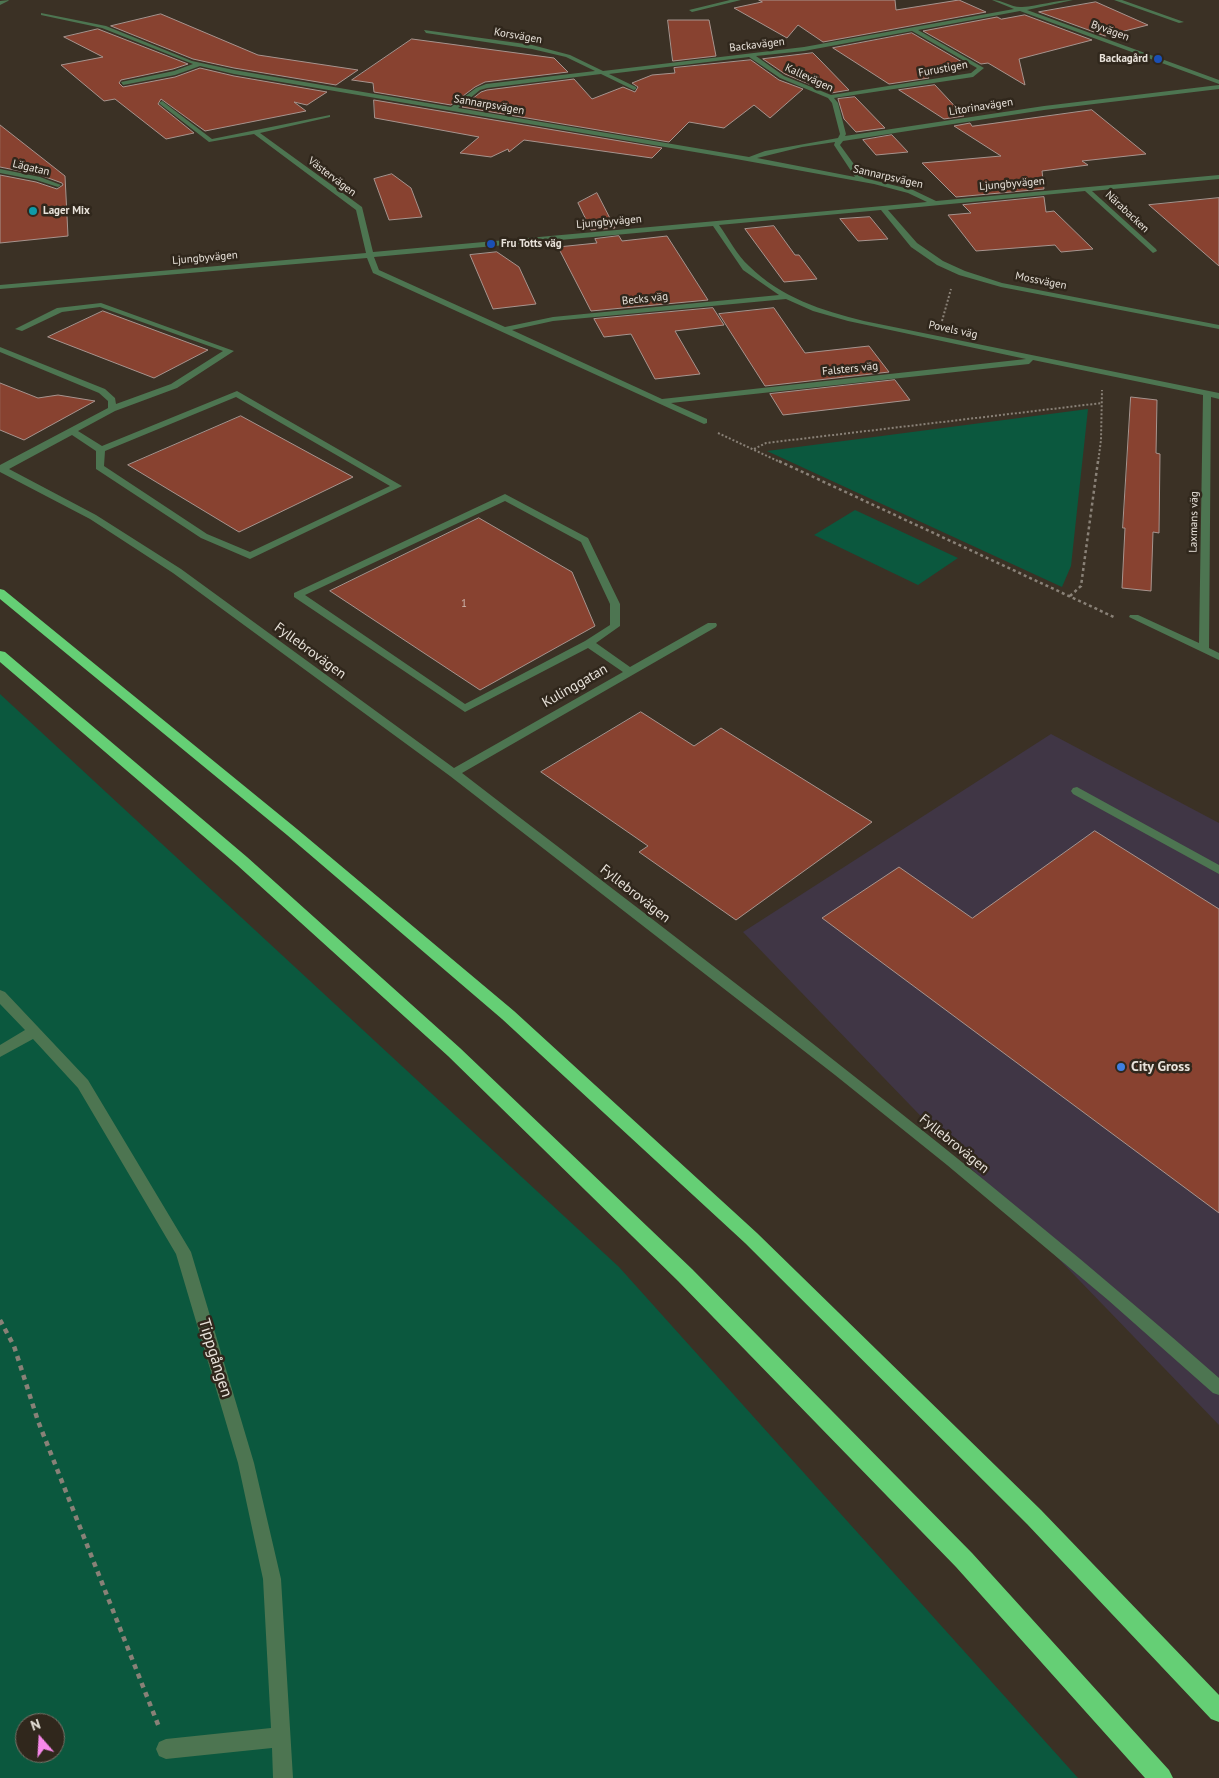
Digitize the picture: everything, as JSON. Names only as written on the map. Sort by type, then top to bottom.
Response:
[{"type":"highway","points":[[0,593],[292,832],[523,1029],[751,1238],[1034,1517],[1219,1711]]},
{"type":"highway","points":[[0,655],[242,861],[454,1052],[657,1248],[964,1560],[1161,1778]]},
{"type":"street","points":[[0,3],[6,0]]},
{"type":"street","points":[[692,10],[738,0]]},
{"type":"street","name":"Byvägen","points":[[994,0],[1219,82]]},
{"type":"street","name":"Backavägen","points":[[452,109],[478,89],[486,86],[752,56],[1070,0]]},
{"type":"street","points":[[1117,0],[1181,22]]},
{"type":"street","name":"Sannarpsvägen","points":[[43,14],[104,27],[190,62],[234,72],[749,159],[920,194],[934,203]]},
{"type":"street","name":"Furustigen","points":[[830,97],[972,75],[981,68],[913,29]]},
{"type":"street","name":"Korsvägen","points":[[426,32],[541,49],[568,56],[634,88]]},
{"type":"street","name":"Kallevägen","points":[[752,56],[777,74],[830,97],[835,102],[843,134],[838,145],[862,181]]},
{"type":"street","points":[[123,84],[175,73],[200,64]]},
{"type":"street","name":"Litorinavägen","points":[[749,159],[765,153],[840,139],[1044,108],[1219,88]]},
{"type":"street","points":[[162,103],[211,141],[328,116]]},
{"type":"street","name":"Västervägen","points":[[255,132],[359,209],[370,255]]},
{"type":"street","name":"Lägatan","points":[[0,171],[38,178],[58,185]]},
{"type":"street","name":"Ljungbyvägen","points":[[0,287],[715,224],[1219,177]]},
{"type":"street","name":"Närabacken","points":[[1086,189],[1153,251]]},
{"type":"street","name":"Mossvägen","points":[[883,208],[914,245],[940,264],[962,273],[1001,285],[1219,327]]},
{"type":"street","name":"Povels väg","points":[[715,224],[746,267],[764,283],[786,297],[818,310],[849,319],[935,338],[1219,396]]},
{"type":"street","points":[[370,255],[376,271],[507,329],[704,421]]},
{"type":"street","name":"Becks väg","points":[[507,329],[553,320],[786,297]]},
{"type":"street","points":[[1,468],[112,409],[174,386],[230,351],[101,305],[60,310],[19,329]]},
{"type":"street","points":[[0,348],[102,391],[112,400],[112,409]]},
{"type":"street","name":"Falsters väg","points":[[662,402],[1041,360]]},
{"type":"street","points":[[237,394],[397,486],[250,556],[204,536],[99,467],[101,450],[237,394]]},
{"type":"street","name":"Laxmans väg","points":[[1204,650],[1207,394]]},
{"type":"street","points":[[72,431],[101,450]]},
{"type":"street","name":"Fyllebrovägen","points":[[1,468],[93,517],[177,572],[454,773],[840,1071],[1114,1295],[1219,1388]]},
{"type":"street","points":[[505,497],[584,540],[615,604],[615,626],[589,643],[465,709],[298,596],[505,497]]},
{"type":"street","points":[[1134,617],[1219,657]]},
{"type":"street","name":"Kulinggatan","points":[[454,773],[712,625]]},
{"type":"street","points":[[589,643],[630,672]]},
{"type":"street","points":[[1077,791],[1219,870]]},
{"type":"street","name":"Tippgången","points":[[0,996],[83,1084],[183,1252],[246,1463],[272,1579],[282,1737],[282,1778]]},
{"type":"street","points":[[0,1052],[35,1031]]},
{"type":"street","points":[[166,1750],[282,1737]]},
{"type":"path","points":[[935,338],[952,285],[962,273]]},
{"type":"path","points":[[1070,596],[1080,586],[1089,537],[1101,440],[1102,372]]},
{"type":"path","points":[[754,449],[766,443],[1102,403]]},
{"type":"path","points":[[704,421],[705,427],[1126,623],[1134,617]]},
{"type":"path","points":[[0,1320],[14,1346],[38,1421],[148,1696],[166,1750]]},
{"type":"shaded area","points":[[1051,734],[1219,823],[1219,1425],[743,932]]},
{"type":"green space","points":[[1088,409],[1071,566],[1062,587],[767,451]]},
{"type":"green space","points":[[855,510],[958,558],[918,585],[814,535]]},
{"type":"green space","points":[[0,694],[619,1267],[1078,1778],[0,1778]]},
{"type":"building","points":[[759,0],[895,0],[896,10],[959,0],[986,12],[823,42],[798,25],[787,38],[734,8],[762,2]]},
{"type":"building","points":[[1096,2],[1148,25],[1105,36],[1039,12]]},
{"type":"building","points":[[161,14],[258,55],[358,70],[336,85],[234,68],[193,59],[111,26]]},
{"type":"building","points":[[1025,15],[1092,40],[1019,59],[1025,85],[988,63],[981,64],[923,31],[997,17],[1001,19]]},
{"type":"building","points":[[668,20],[709,20],[716,56],[673,61]]},
{"type":"building","points":[[98,29],[188,64],[121,80],[119,83],[123,87],[175,77],[200,68],[234,76],[327,92],[307,105],[294,102],[306,111],[205,131],[161,99],[158,104],[194,133],[166,139],[115,99],[104,101],[61,65],[103,57],[64,37]]},
{"type":"building","points":[[912,33],[969,66],[924,72],[929,78],[889,84],[833,48]]},
{"type":"building","points":[[412,39],[554,58],[568,72],[485,82],[451,105],[374,92],[373,83],[352,80]]},
{"type":"building","points":[[813,53],[849,90],[831,93],[816,87],[812,82],[809,84],[785,74],[763,59]]},
{"type":"building","points":[[751,60],[779,80],[803,89],[770,118],[754,105],[724,128],[689,122],[669,142],[462,107],[481,92],[487,90],[574,79],[592,99],[623,87],[635,92],[638,87],[632,83],[652,75],[675,73],[674,68]]},
{"type":"building","points":[[935,85],[964,116],[944,119],[899,90]]},
{"type":"building","points":[[855,97],[885,128],[856,132],[844,119],[838,99]]},
{"type":"building","points":[[374,100],[662,148],[652,158],[524,140],[509,152],[508,149],[491,157],[460,153],[479,137],[375,118]]},
{"type":"building","points":[[1092,110],[1146,154],[1082,161],[1088,165],[1042,171],[1044,189],[956,197],[922,163],[1001,156],[954,126],[970,123],[972,126]]},
{"type":"building","points":[[0,125],[65,176],[68,236],[0,243],[0,175],[36,182],[57,189],[63,185],[40,175],[0,167]]},
{"type":"building","points":[[892,135],[908,152],[876,155],[863,140]]},
{"type":"building","points":[[392,174],[411,188],[422,217],[389,220],[374,179]]},
{"type":"building","points":[[597,193],[615,228],[591,230],[578,203]]},
{"type":"building","points":[[1044,197],[1046,212],[1054,211],[1093,249],[1061,252],[1055,245],[976,251],[948,215],[971,213],[963,205]]},
{"type":"building","points":[[1219,198],[1219,266],[1149,205]]},
{"type":"building","points":[[870,217],[888,239],[858,241],[840,219]]},
{"type":"building","points":[[774,226],[795,255],[799,255],[817,279],[784,282],[745,229]]},
{"type":"building","points":[[619,236],[622,241],[667,236],[708,300],[591,311],[558,247],[597,243],[595,239]]},
{"type":"building","points":[[497,252],[519,267],[536,304],[493,309],[470,255]]},
{"type":"building","points":[[713,308],[724,325],[675,331],[700,374],[655,379],[631,334],[604,337],[594,319]]},
{"type":"building","points":[[774,308],[805,353],[869,346],[889,372],[765,386],[719,314]]},
{"type":"building","points":[[103,311],[208,350],[154,378],[48,337]]},
{"type":"building","points":[[895,380],[910,400],[783,415],[770,394]]},
{"type":"building","points":[[0,383],[38,398],[58,395],[95,401],[24,440],[0,430]]},
{"type":"building","points":[[1131,397],[1157,400],[1156,453],[1160,454],[1159,533],[1153,532],[1151,591],[1122,588],[1125,528],[1123,528]]},
{"type":"building","points":[[241,416],[353,477],[239,532],[128,465]]},
{"type":"building","points":[[479,518],[572,572],[595,626],[480,690],[330,591]]},
{"type":"building","points":[[641,712],[694,746],[721,728],[872,822],[736,920],[639,852],[648,846],[541,772]]},
{"type":"building","name":"City Gross","points":[[1095,831],[1219,909],[1219,1213],[822,918],[899,867],[972,918]]},
{"type":"place","name":"Backagård","points":[[1158,59]]},
{"type":"place","name":"Lager Mix","points":[[33,211]]},
{"type":"place","name":"Fru Totts väg","points":[[491,244]]},
{"type":"place","name":"City Gross","points":[[1121,1067]]}]
